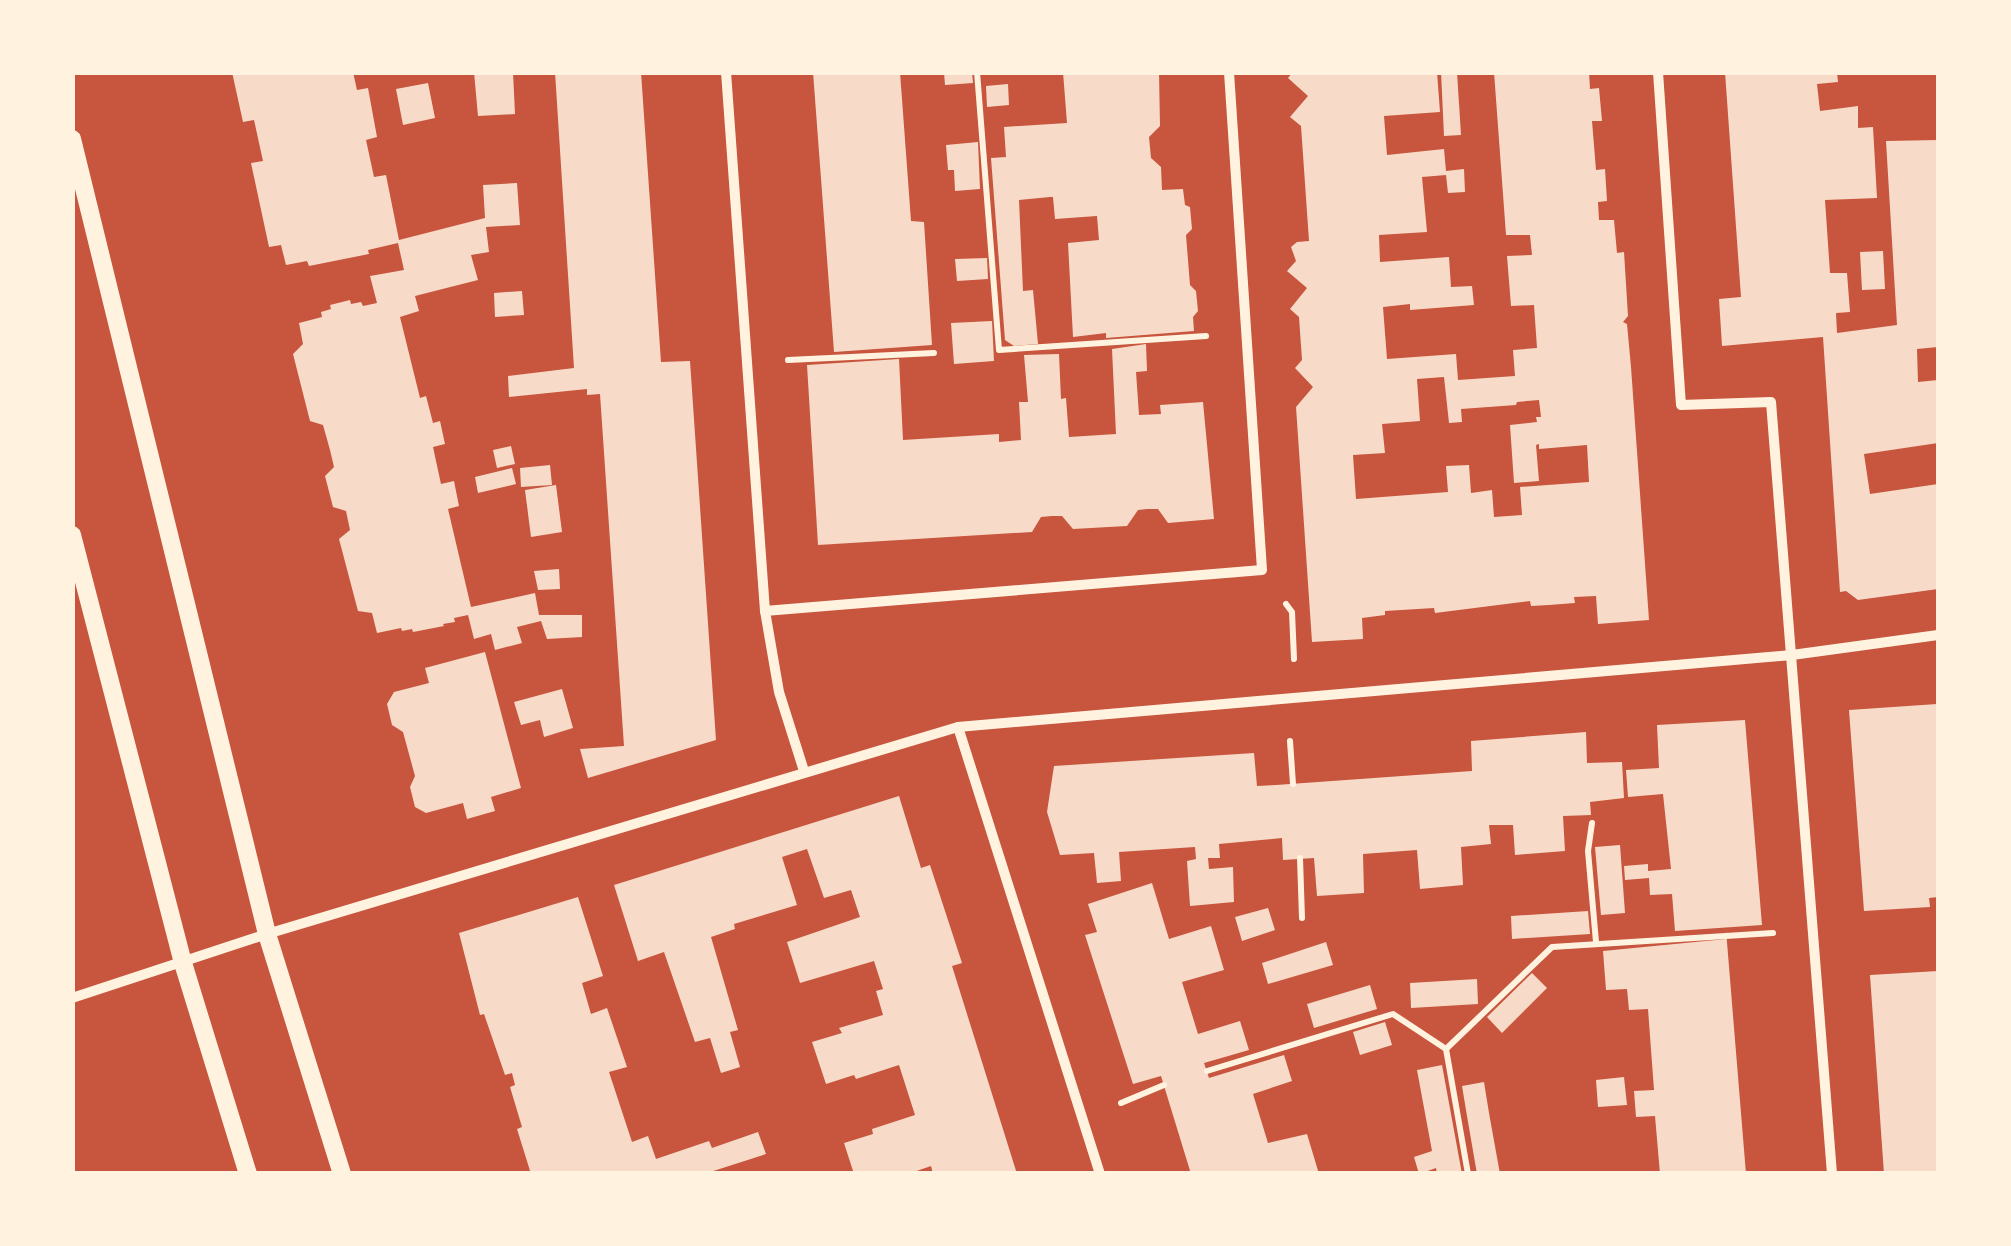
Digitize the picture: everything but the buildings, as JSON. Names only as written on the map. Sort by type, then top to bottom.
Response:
[{"type":"street","points":[[726,72],[765,611],[779,692],[804,771]]},
{"type":"street","points":[[765,611],[1262,570],[1229,72]]},
{"type":"street","points":[[1658,72],[1682,405],[1771,402],[1832,1174]]},
{"type":"street","points":[[72,138],[267,934],[342,1174]]},
{"type":"street","points":[[72,535],[183,963],[248,1174]]},
{"type":"street","points":[[72,998],[267,934],[958,726],[1792,655],[1938,635]]},
{"type":"street","points":[[958,726],[1100,1174]]},
{"type":"path","points":[[977,72],[998,350],[1247,334]]},
{"type":"path","points":[[747,363],[934,353]]},
{"type":"path","points":[[1262,570],[1292,612],[1294,662],[1286,697]]},
{"type":"path","points":[[1592,823],[1588,851],[1596,942]]},
{"type":"path","points":[[1300,858],[1302,918]]},
{"type":"path","points":[[1446,1049],[1552,946],[1813,931]]},
{"type":"path","points":[[1207,1071],[1393,1014],[1446,1049],[1468,1174]]}]
